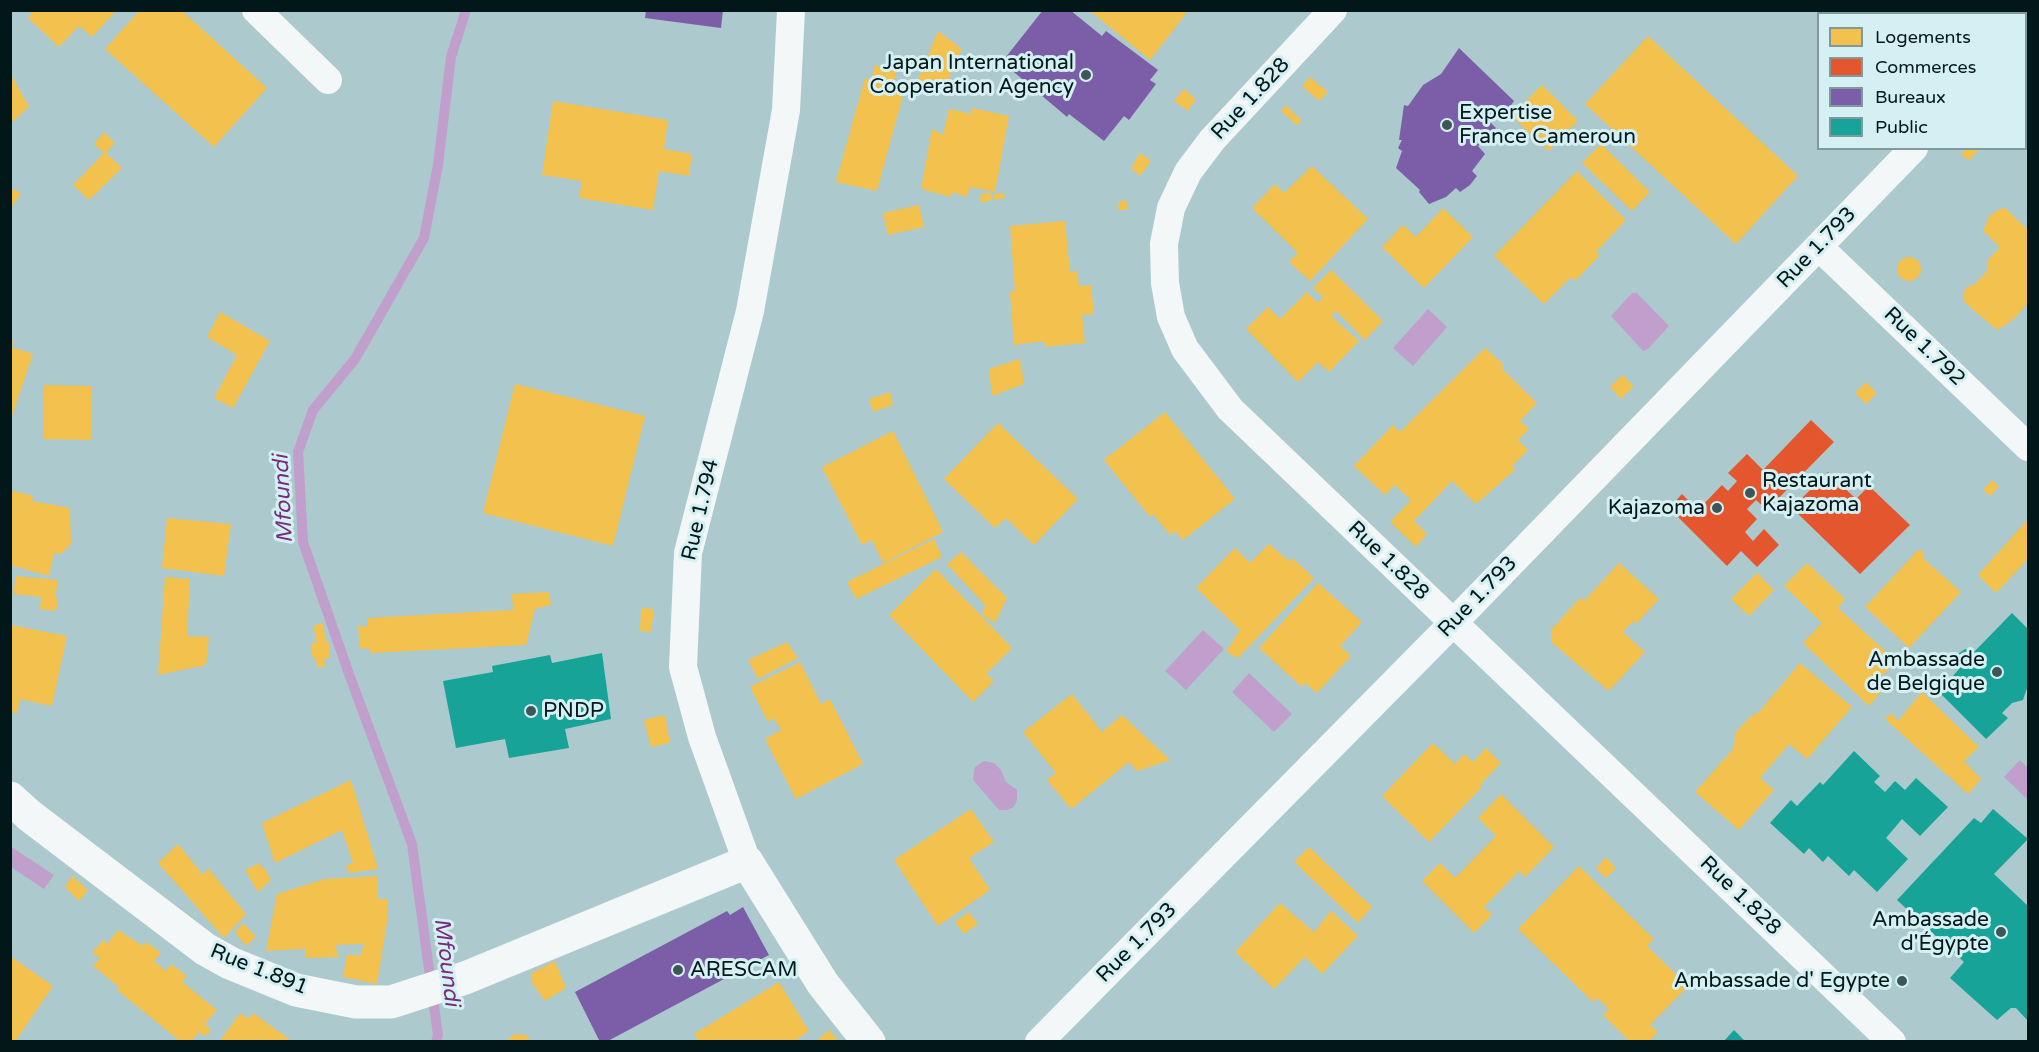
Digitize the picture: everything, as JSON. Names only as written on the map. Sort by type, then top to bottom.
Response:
[{"type":"street","points":[[256,10],[328,80]]},
{"type":"street","name":"Rue 1.794","points":[[791,10],[786,110],[750,311],[688,553],[683,667],[702,737],[747,862],[823,984],[869,1041]]},
{"type":"street","name":"Rue 1.828","points":[[1333,10],[1212,140],[1188,172],[1171,208],[1164,244],[1165,283],[1171,317],[1185,349],[1230,409],[1892,1041]]},
{"type":"street","name":"Rue 1.793","points":[[1039,1041],[1454,623],[1912,150]]},
{"type":"street","name":"Rue 1.792","points":[[1819,247],[2028,447]]},
{"type":"street","name":"Rue 1.891","points":[[10,798],[30,816],[205,949],[230,963],[296,990],[356,1002],[391,1002],[465,978],[747,862]]},
{"type":"shaded area","points":[[1632,293],[1637,293],[1669,326],[1648,349],[1643,351],[1611,316]]},
{"type":"shaded area","points":[[1428,309],[1447,327],[1413,366],[1393,348]]},
{"type":"shaded area","points":[[1203,630],[1224,649],[1186,690],[1165,671]]},
{"type":"shaded area","points":[[1249,673],[1292,714],[1274,732],[1232,692]]},
{"type":"shaded area","points":[[2020,760],[2028,768],[2028,800],[2004,777]]},
{"type":"shaded area","points":[[984,761],[994,763],[1001,770],[1006,782],[1017,790],[1014,807],[999,810],[973,780],[975,767]]},
{"type":"shaded area","points":[[10,846],[54,875],[44,889],[11,867]]},
{"type":"building: Logements","points":[[29,10],[117,10],[92,37],[79,26],[59,47],[28,18],[32,13]]},
{"type":"building: Logements","points":[[140,10],[181,10],[267,88],[214,147],[105,49]]},
{"type":"building: Logements","points":[[1089,10],[1189,10],[1150,60]]},
{"type":"building: Logements","points":[[938,31],[962,49],[946,85],[941,83],[938,89],[918,80]]},
{"type":"building: Logements","points":[[1648,36],[1798,176],[1736,244],[1585,104]]},
{"type":"building: Logements","points":[[875,65],[897,71],[893,85],[905,88],[877,191],[836,182],[865,78],[871,80]]},
{"type":"building: Logements","points":[[10,73],[29,107],[10,124]]},
{"type":"building: Logements","points":[[1310,77],[1328,92],[1319,101],[1302,86]]},
{"type":"building: Logements","points":[[1542,85],[1578,121],[1549,151],[1511,116]]},
{"type":"building: Logements","points":[[1184,89],[1196,99],[1188,111],[1174,101]]},
{"type":"building: Logements","points":[[553,101],[668,120],[664,149],[692,154],[689,176],[659,171],[653,210],[579,198],[582,181],[542,175]]},
{"type":"building: Logements","points":[[1286,105],[1302,121],[1297,125],[1281,111]]},
{"type":"building: Logements","points":[[972,108],[1009,116],[995,192],[970,187],[967,197],[952,192],[951,197],[921,189],[932,129],[943,135],[949,109],[971,114]]},
{"type":"building: Logements","points":[[104,132],[115,143],[106,153],[122,168],[89,200],[73,185],[104,153],[94,144]]},
{"type":"building: Logements","points":[[1601,144],[1650,192],[1632,211],[1582,163]]},
{"type":"building: Logements","points":[[1965,150],[1978,150],[1969,161],[1961,154]]},
{"type":"building: Logements","points":[[1140,153],[1151,161],[1140,176],[1131,168]]},
{"type":"building: Logements","points":[[1312,166],[1368,219],[1310,281],[1289,262],[1298,253],[1252,208],[1275,184],[1284,193]]},
{"type":"building: Logements","points":[[1577,171],[1626,220],[1596,252],[1600,255],[1575,281],[1571,277],[1544,304],[1494,256]]},
{"type":"building: Logements","points":[[10,187],[21,194],[10,209]]},
{"type":"building: Logements","points":[[990,192],[992,200],[981,203],[980,195]]},
{"type":"building: Logements","points":[[1004,193],[1005,198],[993,200],[994,194]]},
{"type":"building: Logements","points":[[1119,201],[1127,201],[1127,210],[1118,210]]},
{"type":"building: Logements","points":[[919,205],[924,227],[888,235],[883,213]]},
{"type":"building: Logements","points":[[2004,207],[2028,228],[2028,303],[2013,320],[1997,330],[1963,301],[1965,288],[1975,284],[1987,271],[1987,261],[2000,247],[1983,231],[1990,215]]},
{"type":"building: Logements","points":[[1443,208],[1473,237],[1424,288],[1382,247],[1403,225],[1416,237]]},
{"type":"building: Logements","points":[[1065,221],[1070,272],[1077,271],[1079,286],[1091,285],[1094,314],[1082,315],[1085,343],[1045,347],[1044,341],[1014,345],[1010,292],[1015,291],[1010,226]]},
{"type":"building: Logements","points":[[1909,257],[1914,258],[1920,264],[1920,274],[1914,280],[1909,281],[1904,280],[1898,274],[1897,269],[1898,264],[1904,258]]},
{"type":"building: Logements","points":[[1331,270],[1383,321],[1365,340],[1336,311],[1331,316],[1359,341],[1329,372],[1318,362],[1298,382],[1246,329],[1268,307],[1280,319],[1307,292],[1318,303],[1323,297],[1313,288]]},
{"type":"building: Logements","points":[[220,312],[270,341],[233,408],[214,398],[237,355],[207,337]]},
{"type":"building: Logements","points":[[10,340],[13,341],[12,347],[33,354],[12,416],[10,415]]},
{"type":"building: Logements","points":[[1485,348],[1504,365],[1501,368],[1537,403],[1520,421],[1529,429],[1518,440],[1528,450],[1512,466],[1515,470],[1476,504],[1452,481],[1414,521],[1427,534],[1416,547],[1390,522],[1411,500],[1395,485],[1385,495],[1354,466],[1393,425],[1400,432]]},
{"type":"building: Logements","points":[[1020,359],[1024,384],[992,396],[989,369]]},
{"type":"building: Logements","points":[[1622,375],[1634,386],[1621,399],[1610,387]]},
{"type":"building: Logements","points":[[1866,382],[1877,393],[1866,404],[1855,393]]},
{"type":"building: Logements","points":[[515,384],[645,416],[613,546],[483,513]]},
{"type":"building: Logements","points":[[44,385],[92,386],[91,440],[44,439]]},
{"type":"building: Logements","points":[[890,392],[893,405],[873,412],[869,399]]},
{"type":"building: Logements","points":[[1165,412],[1235,499],[1183,540],[1175,531],[1170,535],[1153,514],[1150,517],[1104,460]]},
{"type":"building: Logements","points":[[998,423],[1078,499],[1034,545],[1006,518],[995,528],[944,479]]},
{"type":"building: Logements","points":[[893,431],[943,532],[883,563],[872,540],[862,545],[822,467]]},
{"type":"building: Logements","points":[[1992,480],[1999,487],[1990,496],[1983,490]]},
{"type":"building: Logements","points":[[10,490],[33,496],[32,501],[70,508],[71,544],[61,554],[54,553],[49,576],[10,565]]},
{"type":"building: Logements","points":[[167,518],[231,524],[224,576],[162,568]]},
{"type":"building: Logements","points":[[2028,519],[2028,559],[1996,593],[1978,575]]},
{"type":"building: Logements","points":[[934,539],[942,557],[856,599],[847,582]]},
{"type":"building: Logements","points":[[1269,544],[1289,561],[1292,558],[1314,578],[1238,658],[1226,652],[1240,630],[1196,588],[1235,548],[1250,563]]},
{"type":"building: Logements","points":[[1918,550],[1923,551],[1924,559],[1961,592],[1909,648],[1865,607]]},
{"type":"building: Logements","points":[[961,552],[1007,598],[995,623],[982,615],[985,605],[947,564]]},
{"type":"building: Logements","points":[[1619,563],[1659,599],[1636,624],[1633,621],[1623,632],[1645,652],[1609,691],[1551,642],[1551,630],[1580,598],[1584,601]]},
{"type":"building: Logements","points":[[1807,563],[1845,599],[1838,608],[1897,662],[1878,679],[1885,687],[1869,706],[1803,643],[1822,623],[1784,586]]},
{"type":"building: Logements","points":[[936,569],[1012,648],[986,674],[994,681],[973,702],[889,615]]},
{"type":"building: Logements","points":[[1757,573],[1774,590],[1749,616],[1731,599]]},
{"type":"building: Logements","points":[[16,576],[58,580],[55,598],[58,598],[56,611],[40,609],[41,597],[13,594]]},
{"type":"building: Logements","points":[[165,577],[190,579],[187,636],[209,637],[206,665],[158,675]]},
{"type":"building: Logements","points":[[1318,583],[1362,622],[1340,646],[1351,656],[1317,693],[1305,683],[1302,687],[1259,648]]},
{"type":"building: Logements","points":[[549,592],[551,605],[535,609],[526,645],[370,653],[370,648],[360,649],[358,626],[368,627],[367,618],[514,610],[511,594]]},
{"type":"building: Logements","points":[[641,608],[654,609],[651,632],[640,631]]},
{"type":"building: Logements","points":[[323,623],[326,642],[329,642],[329,658],[324,659],[325,667],[317,667],[316,658],[312,657],[311,643],[317,642],[313,626]]},
{"type":"building: Logements","points":[[10,625],[67,636],[52,706],[20,699],[17,713],[10,712]]},
{"type":"building: Logements","points":[[787,642],[798,658],[758,679],[748,660]]},
{"type":"building: Logements","points":[[800,662],[821,704],[830,699],[863,764],[796,799],[765,739],[781,730],[774,718],[768,722],[750,687]]},
{"type":"building: Logements","points":[[1800,663],[1852,707],[1807,759],[1789,744],[1760,778],[1774,790],[1739,830],[1695,792],[1734,748],[1735,733],[1750,717],[1759,712]]},
{"type":"building: Logements","points":[[1922,692],[1979,747],[1964,761],[1981,779],[1968,794],[1885,719],[1891,713],[1898,721]]},
{"type":"building: Logements","points":[[1072,694],[1102,732],[1122,715],[1170,760],[1137,771],[1129,762],[1071,809],[1047,780],[1056,773],[1023,732]]},
{"type":"building: Logements","points":[[665,715],[670,743],[651,747],[644,720]]},
{"type":"building: Logements","points":[[1433,743],[1455,764],[1464,754],[1473,762],[1486,748],[1501,763],[1480,785],[1482,787],[1429,842],[1382,796]]},
{"type":"building: Logements","points":[[351,780],[378,869],[349,873],[346,866],[353,863],[342,830],[275,863],[262,823]]},
{"type":"building: Logements","points":[[1501,794],[1554,847],[1525,877],[1519,871],[1484,907],[1492,915],[1474,933],[1422,881],[1440,863],[1455,878],[1496,836],[1478,818]]},
{"type":"building: Logements","points":[[971,809],[994,842],[969,858],[990,890],[938,926],[894,860]]},
{"type":"building: Logements","points":[[178,844],[203,875],[208,868],[246,914],[224,938],[158,863]]},
{"type":"building: Logements","points":[[1309,847],[1372,907],[1358,923],[1294,862]]},
{"type":"building: Logements","points":[[1606,857],[1616,868],[1606,878],[1596,868]]},
{"type":"building: Logements","points":[[259,863],[271,880],[258,892],[245,870]]},
{"type":"building: Logements","points":[[1579,866],[1654,939],[1647,946],[1688,986],[1650,1025],[1658,1032],[1649,1042],[1630,1042],[1603,1015],[1609,1009],[1597,998],[1593,1002],[1518,929]]},
{"type":"building: Logements","points":[[72,876],[88,890],[79,901],[65,887]]},
{"type":"building: Logements","points":[[377,876],[378,899],[387,899],[387,922],[377,984],[343,977],[347,954],[360,956],[364,944],[335,945],[339,957],[305,958],[305,949],[266,951],[277,894],[325,879]]},
{"type":"building: Logements","points":[[1280,903],[1314,932],[1331,911],[1358,936],[1322,974],[1305,957],[1274,989],[1235,952]]},
{"type":"building: Logements","points":[[969,912],[978,924],[964,934],[955,922]]},
{"type":"building: Logements","points":[[243,923],[256,937],[246,946],[235,932]]},
{"type":"building: Logements","points":[[118,930],[143,946],[146,942],[161,953],[154,961],[166,971],[171,964],[187,976],[182,982],[217,1010],[205,1024],[211,1030],[209,1033],[204,1036],[199,1032],[191,1042],[181,1042],[117,990],[119,987],[93,966],[100,958],[92,953],[103,940],[107,944]]},
{"type":"building: Logements","points":[[10,956],[53,986],[15,1042],[10,1042]]},
{"type":"building: Logements","points":[[555,961],[566,988],[545,1001],[532,983],[532,973]]},
{"type":"building: Logements","points":[[779,982],[809,1031],[793,1042],[699,1042],[694,1034]]},
{"type":"building: Logements","points":[[240,1013],[248,1019],[253,1013],[293,1042],[219,1042]]},
{"type":"building: Logements","points":[[829,1030],[840,1042],[815,1042],[821,1037]]},
{"type":"building: Logements","points":[[514,1034],[526,1035],[532,1042],[505,1042]]},
{"type":"building: Commerces","name":"Restaurant Kajazoma","points":[[1811,420],[1834,442],[1767,510],[1756,500],[1747,509],[1757,519],[1745,532],[1753,541],[1764,529],[1779,545],[1757,567],[1741,551],[1727,566],[1669,508],[1682,494],[1698,510],[1722,485],[1728,491],[1737,481],[1728,473],[1747,454],[1763,470]]},
{"type":"building: Commerces","points":[[1828,472],[1856,499],[1869,486],[1910,525],[1860,574],[1792,508]]},
{"type":"building: Bureaux","points":[[646,10],[723,10],[721,28],[645,18]]},
{"type":"building: Bureaux","name":"Japan International Cooperation Agency","points":[[1043,10],[1070,10],[1102,36],[1106,31],[1158,70],[1150,80],[1156,84],[1129,120],[1124,116],[1104,141],[1069,114],[1067,117],[1002,62]]},
{"type":"building: Bureaux","name":"Expertise France Cameroun","points":[[1459,48],[1514,101],[1505,114],[1490,122],[1496,128],[1478,146],[1485,154],[1472,171],[1477,176],[1470,185],[1460,192],[1456,188],[1446,197],[1429,204],[1419,192],[1420,190],[1396,168],[1402,151],[1398,148],[1402,140],[1399,140],[1404,105],[1408,106],[1423,85],[1441,74]]},
{"type":"building: Bureaux","name":"ARESCAM","points":[[743,907],[769,955],[606,1042],[600,1042],[575,992],[727,911],[730,915]]},
{"type":"building: Public","points":[[2012,613],[2028,629],[2028,685],[2023,700],[2012,703],[2002,713],[2008,718],[1986,739],[1939,692],[1959,669],[1955,663],[1958,654],[1965,649],[1975,651]]},
{"type":"building: Public","points":[[602,653],[611,719],[565,729],[569,748],[509,758],[505,739],[456,748],[443,681],[493,672],[492,666],[550,655],[552,663]]},
{"type":"building: Public","points":[[1854,751],[1880,776],[1874,782],[1885,792],[1895,781],[1905,790],[1916,778],[1948,807],[1920,836],[1902,819],[1886,838],[1908,859],[1877,892],[1854,870],[1849,876],[1828,856],[1823,862],[1809,848],[1804,854],[1770,823],[1791,800],[1797,806],[1820,782],[1823,785]]},
{"type":"building: Public","points":[[1993,809],[2028,839],[1994,874],[2028,906],[2028,1021],[2016,1008],[2011,1008],[1997,1020],[1950,978],[1964,962],[1897,900],[1974,818],[1981,823]]},
{"type":"building: Public","points":[[1734,1030],[1746,1042],[1723,1042]]},
{"type":"waterway","name":"Mfoundi","points":[[436,1042],[438,1035],[412,844],[303,542],[298,452],[313,410],[355,359],[424,238],[438,165],[451,57],[466,10]]},
{"type":"place","name":"Japan International Cooperation Agency","points":[[1086,75]]},
{"type":"place","name":"Expertise France Cameroun","points":[[1447,125]]},
{"type":"place","name":"Restaurant Kajazoma","points":[[1750,493]]},
{"type":"place","name":"Kajazoma","points":[[1717,508]]},
{"type":"place","name":"Ambassade de Belgique","points":[[1997,672]]},
{"type":"place","name":"PNDP","points":[[531,711]]},
{"type":"place","name":"Ambassade d'Égypte","points":[[2001,932]]},
{"type":"place","name":"ARESCAM","points":[[678,970]]},
{"type":"place","name":"Ambassade d' Egypte","points":[[1902,981]]}]
